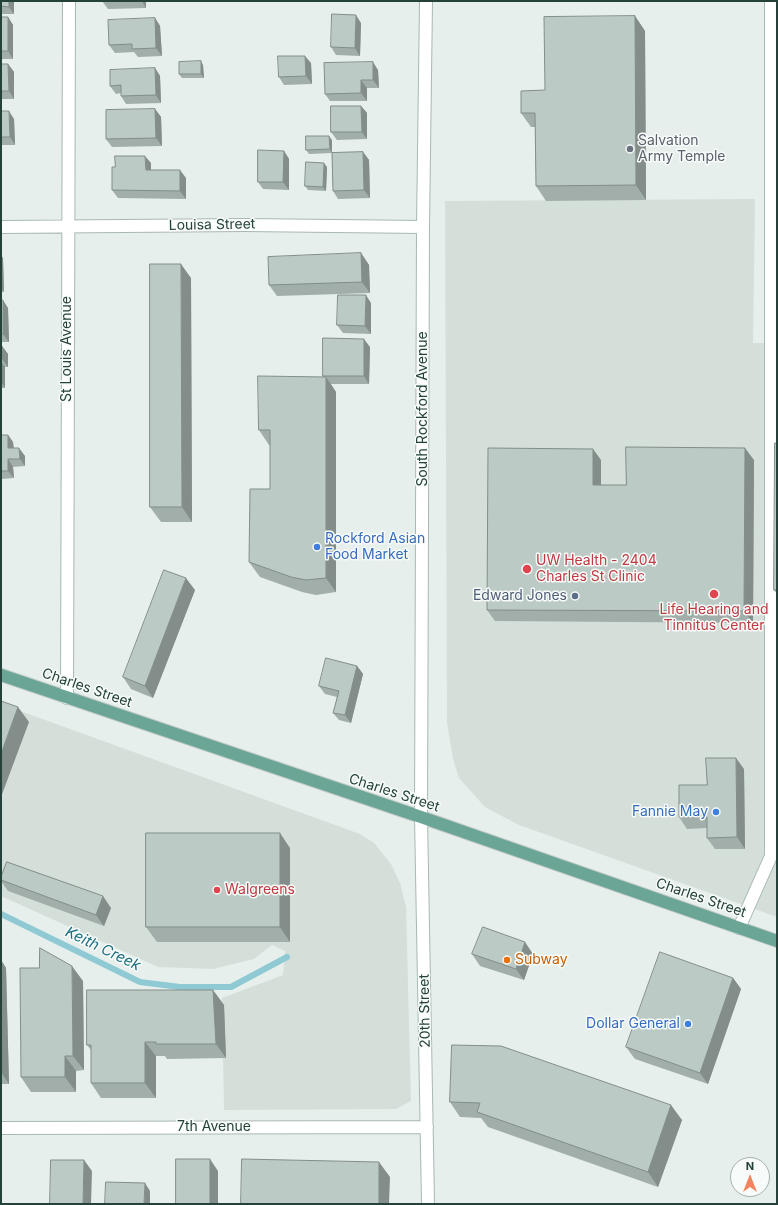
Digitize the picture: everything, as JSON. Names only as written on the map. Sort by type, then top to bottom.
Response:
[{"type":"main road","name":"Charles Street","points":[[1,675],[421,817],[777,941]]},
{"type":"street","name":"St Louis Avenue","points":[[67,698],[68,1]]},
{"type":"street","name":"South Rockford Avenue","points":[[421,817],[423,227],[426,1]]},
{"type":"street","points":[[739,928],[771,856],[771,1]]},
{"type":"street","name":"Louisa Street","points":[[1,227],[245,225],[423,227]]},
{"type":"street","name":"20th Street","points":[[421,817],[428,1204]]},
{"type":"street","name":"7th Avenue","points":[[1,1128],[427,1127]]},
{"type":"shaded area","points":[[755,199],[753,343],[777,343],[777,917],[519,825],[485,807],[459,778],[453,759],[447,722],[445,201]]},
{"type":"shaded area","points":[[1,704],[360,834],[374,843],[391,864],[400,883],[406,907],[411,1101],[396,1109],[224,1110],[222,998],[283,975],[285,951],[272,945],[254,959],[213,969],[158,967],[1,896]]},
{"type":"building","points":[[1,1],[9,1],[9,7],[1,6]]},
{"type":"building","points":[[332,14],[356,15],[355,48],[331,47]]},
{"type":"building","points":[[635,16],[636,185],[536,186],[535,113],[521,113],[521,91],[545,90],[544,17]]},
{"type":"building","points":[[1,17],[8,17],[8,51],[1,51]]},
{"type":"building","points":[[155,18],[156,48],[132,49],[132,44],[109,45],[108,20]]},
{"type":"building","points":[[278,56],[305,56],[306,76],[279,77]]},
{"type":"building","points":[[201,61],[201,74],[179,74],[179,62]]},
{"type":"building","points":[[373,62],[373,80],[361,80],[361,93],[325,94],[324,63]]},
{"type":"building","points":[[1,64],[8,64],[9,91],[1,91]]},
{"type":"building","points":[[155,68],[156,95],[121,96],[121,85],[110,86],[110,70]]},
{"type":"building","points":[[331,106],[361,106],[362,132],[331,132]]},
{"type":"building","points":[[155,109],[156,138],[106,139],[106,110]]},
{"type":"building","points":[[1,111],[9,111],[10,137],[1,137]]},
{"type":"building","points":[[306,136],[329,136],[330,149],[306,150]]},
{"type":"building","points":[[258,150],[284,151],[283,182],[258,182]]},
{"type":"building","points":[[363,152],[364,190],[333,191],[332,153]]},
{"type":"building","points":[[115,156],[145,156],[146,170],[180,170],[180,191],[112,190],[112,167],[115,167]]},
{"type":"building","points":[[306,162],[324,163],[323,187],[305,186]]},
{"type":"building","points":[[361,253],[362,282],[269,285],[268,257]]},
{"type":"building","points":[[150,264],[181,264],[182,507],[150,507]]},
{"type":"building","points":[[338,295],[366,295],[365,326],[337,325]]},
{"type":"building","points":[[1,300],[3,300],[3,334],[1,334]]},
{"type":"building","points":[[323,338],[364,339],[364,376],[323,376]]},
{"type":"building","points":[[2,346],[2,359],[1,359]]},
{"type":"building","points":[[258,376],[326,377],[326,578],[306,580],[291,577],[249,562],[250,489],[270,489],[270,430],[259,430]]},
{"type":"building","points":[[1,435],[8,435],[8,448],[19,448],[20,459],[8,459],[8,471],[1,471]]},
{"type":"building","points":[[775,443],[777,443],[777,590],[774,590]]},
{"type":"building","points":[[626,447],[745,448],[744,611],[487,610],[488,448],[593,449],[593,485],[626,485]]},
{"type":"building","points":[[164,570],[186,578],[145,686],[123,677]]},
{"type":"building","points":[[326,658],[357,666],[345,715],[333,713],[339,691],[319,686]]},
{"type":"building","points":[[1,701],[18,707],[1,754]]},
{"type":"building","name":"Fannie May","points":[[706,758],[736,758],[737,837],[707,838],[707,817],[679,817],[679,785],[707,785]]},
{"type":"building","points":[[146,833],[280,833],[280,927],[146,927]]},
{"type":"building","points":[[7,862],[103,896],[96,915],[1,880]]},
{"type":"building","points":[[483,927],[525,942],[516,969],[472,954]]},
{"type":"building","points":[[40,948],[72,966],[73,1056],[65,1056],[65,1077],[21,1077],[20,968],[39,968]]},
{"type":"building","name":"Dollar General","points":[[660,952],[733,978],[700,1073],[626,1047]]},
{"type":"building","points":[[87,990],[213,990],[216,1044],[156,1044],[156,1042],[145,1042],[145,1083],[91,1083],[91,1045],[87,1045]]},
{"type":"building","points":[[452,1045],[501,1046],[671,1105],[648,1172],[477,1112],[480,1103],[450,1102]]},
{"type":"building","points":[[176,1159],[210,1159],[210,1204],[176,1204]]},
{"type":"building","points":[[242,1159],[379,1162],[379,1204],[241,1204]]},
{"type":"building","points":[[51,1160],[84,1160],[83,1204],[50,1204]]},
{"type":"building","points":[[106,1182],[145,1183],[144,1204],[105,1204]]},
{"type":"waterway","name":"Keith Creek","points":[[1,914],[140,982],[180,987],[231,987],[287,957]]},
{"type":"place","name":"Salvation Army Temple","points":[[630,149]]},
{"type":"place","name":"Rockford Asian Food Market","points":[[317,547]]},
{"type":"place","name":"UW Health - 2404 Charles St Clinic","points":[[527,569]]},
{"type":"place","name":"Life Hearing and Tinnitus Center","points":[[714,594]]},
{"type":"place","name":"Edward Jones","points":[[575,596]]},
{"type":"place","name":"Fannie May","points":[[716,812]]},
{"type":"place","name":"Walgreens","points":[[217,890]]},
{"type":"place","name":"Subway","points":[[507,960]]},
{"type":"place","name":"Dollar General","points":[[688,1024]]}]
